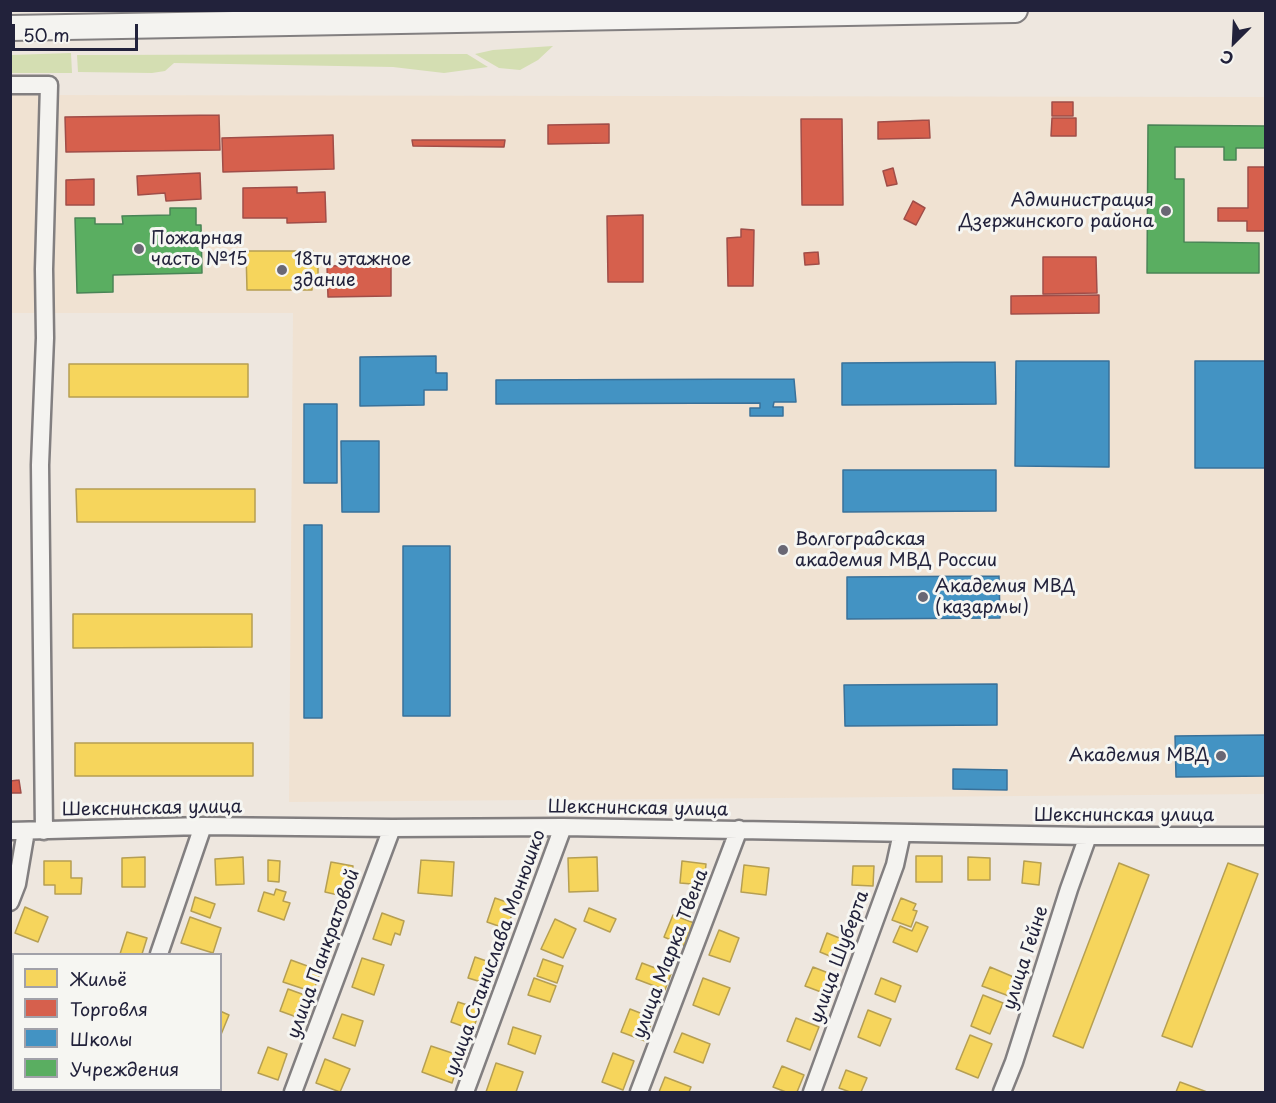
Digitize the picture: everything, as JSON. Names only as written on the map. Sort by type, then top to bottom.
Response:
[{"type":"highway","points":[[10,28],[1015,10]]},
{"type":"street","points":[[10,85],[49,85],[44,268],[45,338],[40,465],[44,831]]},
{"type":"street","points":[[159,953],[203,826]]},
{"type":"street","name":"Шекснинская улица","points":[[18,831],[203,826],[563,827],[1089,836],[1266,836]]},
{"type":"street","name":"улица Станислава Монюшко","points":[[465,1092],[563,827]]},
{"type":"street","name":"улица Панкратовой","points":[[293,1092],[392,828]]},
{"type":"street","name":"улица Марка Твена","points":[[639,1092],[739,829]]},
{"type":"street","points":[[10,902],[17,884],[18,831]]},
{"type":"street","name":"улица Шуберта","points":[[812,1092],[894,865],[902,833]]},
{"type":"street","name":"улица Гейне","points":[[1002,1092],[1014,1062],[1069,889],[1089,836]]},
{"type":"shaded area","points":[[11,95],[1265,97],[1265,794],[289,802],[293,313],[11,313]]},
{"type":"green space","points":[[553,46],[538,60],[520,70],[499,68],[475,54],[493,50]]},
{"type":"green space","points":[[71,53],[72,73],[11,73],[11,55]]},
{"type":"green space","points":[[467,54],[488,67],[444,73],[393,67],[174,63],[165,71],[152,73],[78,72],[77,55]]},
{"type":"building: Жильё","name":"18ти этажное здание","points":[[246,251],[313,251],[313,262],[318,262],[318,278],[312,278],[312,290],[247,290]]},
{"type":"building: Жильё","points":[[69,364],[248,364],[248,397],[69,397]]},
{"type":"building: Жильё","points":[[76,489],[255,489],[255,522],[77,522]]},
{"type":"building: Жильё","points":[[73,614],[252,614],[252,647],[73,648]]},
{"type":"building: Жильё","points":[[75,743],[253,743],[253,776],[75,776]]},
{"type":"building: Жильё","points":[[916,856],[942,856],[942,882],[916,882]]},
{"type":"building: Жильё","points":[[145,857],[145,887],[122,887],[122,858]]},
{"type":"building: Жильё","points":[[243,857],[244,884],[216,885],[215,859]]},
{"type":"building: Жильё","points":[[597,857],[598,891],[569,892],[568,858]]},
{"type":"building: Жильё","points":[[968,857],[990,858],[990,880],[968,880]]},
{"type":"building: Жильё","points":[[268,860],[280,861],[279,882],[268,881]]},
{"type":"building: Жильё","points":[[421,860],[454,862],[452,896],[418,893]]},
{"type":"building: Жильё","points":[[44,861],[71,861],[71,878],[82,878],[81,894],[55,894],[55,885],[44,885]]},
{"type":"building: Жильё","points":[[682,861],[706,864],[704,885],[680,883]]},
{"type":"building: Жильё","points":[[1024,861],[1041,863],[1039,885],[1022,883]]},
{"type":"building: Жильё","points":[[331,862],[353,866],[347,897],[325,892]]},
{"type":"building: Жильё","points":[[1119,863],[1149,875],[1083,1048],[1053,1036]]},
{"type":"building: Жильё","points":[[1228,863],[1258,874],[1192,1047],[1162,1036]]},
{"type":"building: Жильё","points":[[744,865],[769,868],[766,895],[741,892]]},
{"type":"building: Жильё","points":[[853,866],[874,866],[873,886],[852,885]]},
{"type":"building: Жильё","points":[[276,889],[286,892],[283,901],[290,903],[284,920],[258,911],[264,892],[274,895]]},
{"type":"building: Жильё","points":[[195,897],[215,904],[210,918],[191,911]]},
{"type":"building: Жильё","points":[[495,898],[515,905],[507,929],[487,922]]},
{"type":"building: Жильё","points":[[901,898],[916,904],[913,910],[917,911],[911,927],[892,920]]},
{"type":"building: Жильё","points":[[25,907],[48,917],[38,942],[15,933]]},
{"type":"building: Жильё","points":[[589,908],[616,919],[610,932],[584,921]]},
{"type":"building: Жильё","points":[[382,913],[404,921],[400,935],[395,933],[391,945],[373,939]]},
{"type":"building: Жильё","points":[[673,915],[694,923],[685,946],[664,937]]},
{"type":"building: Жильё","points":[[190,917],[221,928],[213,953],[181,943]]},
{"type":"building: Жильё","points":[[555,919],[576,929],[563,958],[541,949]]},
{"type":"building: Жильё","points":[[916,922],[928,927],[917,952],[893,942],[900,926],[912,931]]},
{"type":"building: Жильё","points":[[719,930],[739,938],[730,962],[709,955]]},
{"type":"building: Жильё","points":[[127,932],[147,938],[142,953],[120,953]]},
{"type":"building: Жильё","points":[[827,933],[849,942],[842,961],[820,952]]},
{"type":"building: Жильё","points":[[475,957],[495,964],[488,984],[468,978]]},
{"type":"building: Жильё","points":[[362,958],[384,965],[374,995],[352,987]]},
{"type":"building: Жильё","points":[[543,959],[563,966],[557,983],[537,976]]},
{"type":"building: Жильё","points":[[291,960],[321,971],[313,992],[283,982]]},
{"type":"building: Жильё","points":[[642,963],[671,974],[665,990],[636,979]]},
{"type":"building: Жильё","points":[[813,967],[836,976],[829,995],[805,986]]},
{"type":"building: Жильё","points":[[990,967],[1016,978],[1009,996],[982,986]]},
{"type":"building: Жильё","points":[[534,978],[556,986],[550,1002],[528,995]]},
{"type":"building: Жильё","points":[[703,978],[730,988],[719,1015],[693,1005]]},
{"type":"building: Жильё","points":[[881,978],[901,986],[895,1002],[875,994]]},
{"type":"building: Жильё","points":[[288,989],[310,997],[302,1019],[280,1011]]},
{"type":"building: Жильё","points":[[983,995],[1003,1003],[990,1034],[971,1026]]},
{"type":"building: Жильё","points":[[458,1002],[480,1009],[473,1030],[451,1022]]},
{"type":"building: Жильё","points":[[630,1009],[653,1018],[645,1041],[621,1032]]},
{"type":"building: Жильё","points":[[868,1010],[891,1019],[880,1046],[858,1037]]},
{"type":"building: Жильё","points":[[222,1012],[229,1015],[222,1032]]},
{"type":"building: Жильё","points":[[342,1014],[363,1021],[355,1046],[333,1038]]},
{"type":"building: Жильё","points":[[796,1018],[819,1027],[810,1050],[787,1041]]},
{"type":"building: Жильё","points":[[513,1027],[541,1036],[535,1054],[508,1044]]},
{"type":"building: Жильё","points":[[682,1033],[710,1044],[703,1063],[674,1052]]},
{"type":"building: Жильё","points":[[970,1035],[992,1044],[978,1078],[956,1069]]},
{"type":"building: Жильё","points":[[431,1046],[461,1056],[452,1083],[422,1072]]},
{"type":"building: Жильё","points":[[268,1047],[287,1054],[278,1080],[258,1073]]},
{"type":"building: Жильё","points":[[613,1053],[634,1061],[623,1090],[602,1082]]},
{"type":"building: Жильё","points":[[325,1059],[350,1069],[340,1092],[316,1083]]},
{"type":"building: Жильё","points":[[496,1063],[523,1072],[516,1092],[486,1092]]},
{"type":"building: Жильё","points":[[782,1066],[804,1075],[797,1092],[786,1092],[773,1087]]},
{"type":"building: Жильё","points":[[846,1070],[867,1078],[861,1092],[850,1092],[839,1088]]},
{"type":"building: Жильё","points":[[665,1077],[691,1087],[689,1092],[659,1092]]},
{"type":"building: Жильё","points":[[1180,1082],[1207,1092],[1176,1092]]},
{"type":"building: Торговля","points":[[1052,102],[1073,102],[1073,116],[1052,116]]},
{"type":"building: Торговля","points":[[219,115],[220,150],[66,152],[65,117]]},
{"type":"building: Торговля","points":[[1052,118],[1076,118],[1076,136],[1051,136]]},
{"type":"building: Торговля","points":[[801,119],[842,119],[843,205],[802,205]]},
{"type":"building: Торговля","points":[[929,120],[930,138],[878,139],[878,122]]},
{"type":"building: Торговля","points":[[609,124],[609,143],[548,144],[548,125]]},
{"type":"building: Торговля","points":[[333,135],[334,169],[223,172],[222,138]]},
{"type":"building: Торговля","points":[[412,140],[505,140],[504,147],[413,146]]},
{"type":"building: Торговля","points":[[1248,167],[1266,167],[1266,231],[1247,231],[1247,221],[1218,221],[1218,208],[1248,208]]},
{"type":"building: Торговля","points":[[893,168],[897,184],[887,186],[883,171]]},
{"type":"building: Торговля","points":[[200,173],[201,199],[166,201],[165,193],[138,195],[137,176]]},
{"type":"building: Торговля","points":[[94,179],[94,205],[66,205],[66,180]]},
{"type":"building: Торговля","points":[[297,187],[297,193],[325,192],[326,222],[287,223],[287,218],[243,218],[243,188]]},
{"type":"building: Торговля","points":[[913,201],[925,208],[916,225],[904,219]]},
{"type":"building: Торговля","points":[[643,215],[643,282],[608,282],[607,216]]},
{"type":"building: Торговля","points":[[741,229],[754,230],[753,286],[728,286],[727,238],[741,237]]},
{"type":"building: Торговля","points":[[818,252],[819,264],[805,265],[804,253]]},
{"type":"building: Торговля","points":[[1043,257],[1096,257],[1097,293],[1043,294]]},
{"type":"building: Торговля","points":[[391,265],[391,296],[328,297],[327,266]]},
{"type":"building: Торговля","points":[[1099,295],[1099,313],[1011,314],[1011,296]]},
{"type":"building: Торговля","points":[[19,780],[21,793],[10,793],[10,781]]},
{"type":"building: Школы","points":[[436,356],[436,373],[447,373],[447,390],[424,390],[424,405],[360,406],[360,357]]},
{"type":"building: Школы","points":[[1016,361],[1109,361],[1109,467],[1015,466]]},
{"type":"building: Школы","points":[[1195,361],[1266,361],[1266,468],[1195,468]]},
{"type":"building: Школы","points":[[995,362],[996,404],[842,405],[842,363]]},
{"type":"building: Школы","points":[[794,379],[796,402],[774,402],[773,407],[783,407],[783,416],[750,416],[750,408],[760,408],[760,403],[496,404],[496,380]]},
{"type":"building: Школы","points":[[304,404],[337,404],[337,483],[304,483]]},
{"type":"building: Школы","points":[[341,441],[379,441],[379,512],[342,512]]},
{"type":"building: Школы","points":[[843,470],[996,470],[996,511],[843,512]]},
{"type":"building: Школы","points":[[304,525],[322,525],[322,718],[304,718]]},
{"type":"building: Школы","points":[[403,546],[450,546],[450,716],[403,716]]},
{"type":"building: Школы","name":"Академия МВД (казармы)","points":[[999,576],[1000,618],[847,619],[847,577]]},
{"type":"building: Школы","points":[[997,684],[997,725],[845,726],[844,685]]},
{"type":"building: Школы","name":"Академия МВД","points":[[1266,735],[1266,776],[1176,777],[1175,736]]},
{"type":"building: Школы","points":[[953,769],[1007,770],[1007,790],[953,789]]},
{"type":"building: Учреждения","name":"Администрация Дзержинского района","points":[[1148,125],[1266,126],[1266,148],[1236,148],[1236,160],[1224,160],[1224,147],[1175,147],[1175,179],[1184,179],[1184,242],[1259,243],[1259,273],[1147,273]]},
{"type":"building: Учреждения","name":"Пожарная часть №15","points":[[170,208],[196,208],[196,225],[201,225],[202,273],[113,275],[113,292],[77,293],[75,218],[95,218],[95,224],[123,224],[122,216],[170,215]]},
{"type":"place","name":"Администрация Дзержинского района","points":[[1166,211]]},
{"type":"place","name":"Пожарная часть №15","points":[[139,249]]},
{"type":"place","name":"18ти этажное здание","points":[[282,270]]},
{"type":"place","name":"Волгоградская академия МВД России","points":[[783,550]]},
{"type":"place","name":"Академия МВД (казармы)","points":[[923,597]]},
{"type":"place","name":"Академия МВД","points":[[1221,756]]}]
